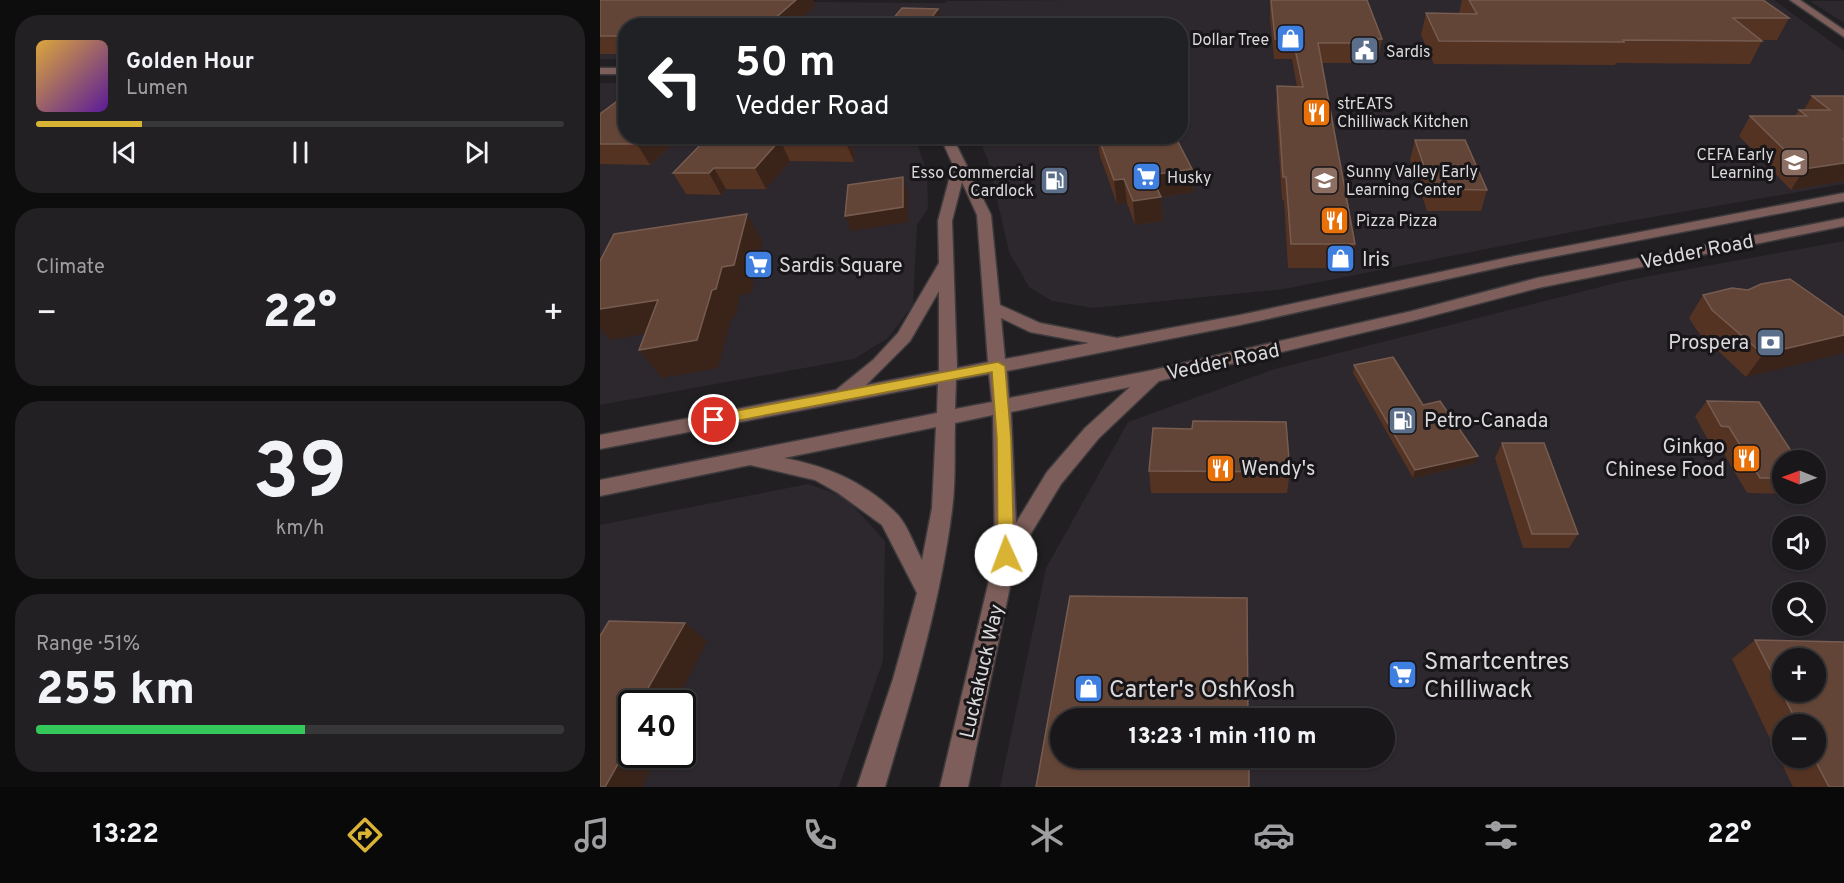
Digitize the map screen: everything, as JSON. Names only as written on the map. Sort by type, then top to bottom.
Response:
[{"type":"main road","points":[[1794,0],[1844,34]]},
{"type":"main road","points":[[600,71],[618,71]]},
{"type":"main road","name":"Luckakuck Way","points":[[950,144],[984,215],[1002,406],[1006,555],[954,787]]},
{"type":"main road","points":[[872,787],[905,679],[928,592],[942,508],[949,343],[945,221],[960,164]]},
{"type":"main road","name":"Vedder Road","points":[[600,442],[1121,342],[1418,283],[1515,260],[1844,197]]},
{"type":"main road","name":"Vedder Road","points":[[600,488],[1153,376],[1401,319],[1537,283],[1844,222]]},
{"type":"main road","points":[[839,395],[893,353],[919,318],[946,262]]},
{"type":"main road","points":[[993,308],[1036,328],[1121,342]]},
{"type":"main road","points":[[1006,555],[1032,518],[1054,478],[1092,433],[1153,376]]},
{"type":"main road","points":[[748,459],[819,473],[845,487],[889,519],[928,592]]},
{"type":"shaded area","points":[[600,0],[945,3],[947,1],[1067,0],[1774,0],[1844,51],[1844,184],[1618,223],[1284,289],[1093,308],[1052,301],[1029,287],[1009,252],[988,160],[981,144],[1188,144],[1188,18],[618,18],[618,59],[600,59]]},
{"type":"shaded area","points":[[1810,1],[1844,1],[1844,23]]},
{"type":"shaded area","name":"Sardis Square","points":[[600,83],[618,83],[618,144],[917,144],[927,171],[928,208],[917,225],[913,305],[888,338],[854,359],[600,405]]},
{"type":"shaded area","points":[[1844,241],[1844,787],[1000,787],[1046,568],[1128,422],[1275,369],[1628,280]]},
{"type":"shaded area","points":[[808,484],[845,497],[885,541],[883,661],[839,787],[600,787],[600,525]]},
{"type":"building","points":[[600,0],[796,0],[775,18],[618,18],[618,36],[600,36]]},
{"type":"building","points":[[1271,0],[1367,0],[1382,39],[1353,39],[1354,43],[1318,43],[1355,244],[1291,244],[1286,177],[1283,177],[1277,86],[1303,87],[1293,39],[1275,39]]},
{"type":"building","points":[[1469,0],[1763,0],[1789,18],[1733,18],[1762,41],[1439,41],[1426,13],[1477,14]]},
{"type":"building","points":[[902,8],[938,9],[931,18],[894,18]]},
{"type":"building","points":[[1812,96],[1844,96],[1844,139],[1842,139],[1844,140],[1844,163],[1804,169],[1750,116],[1807,116],[1799,110],[1830,110]]},
{"type":"building","points":[[618,100],[618,144],[600,144],[600,114]]},
{"type":"building","points":[[1415,140],[1465,140],[1487,190],[1432,189]]},
{"type":"building","points":[[701,144],[776,144],[755,168],[714,168],[709,173],[673,173]]},
{"type":"building","name":"Husky","points":[[1101,144],[1179,144],[1192,169],[1151,175],[1161,197],[1133,201],[1124,179],[1114,180]]},
{"type":"building","points":[[903,177],[903,207],[845,216],[848,185]]},
{"type":"building","points":[[747,214],[734,265],[722,267],[716,289],[712,290],[697,340],[639,350],[658,300],[600,309],[600,261],[614,234]]},
{"type":"building","points":[[1790,279],[1844,317],[1844,335],[1763,354],[1712,310],[1703,295],[1732,288],[1748,290],[1761,284]]},
{"type":"building","name":"Petro-Canada","points":[[1393,357],[1423,405],[1440,401],[1478,456],[1415,470],[1354,365]]},
{"type":"building","points":[[1707,401],[1759,402],[1790,450],[1772,450],[1772,478],[1760,478],[1729,427],[1721,426]]},
{"type":"building","points":[[1193,421],[1286,422],[1290,472],[1149,471],[1153,428],[1192,429]]},
{"type":"building","points":[[1502,443],[1544,443],[1578,534],[1532,534]]},
{"type":"building","points":[[1070,596],[1247,598],[1248,708],[1050,708]]},
{"type":"building","points":[[609,621],[685,623],[647,690],[618,690],[618,764],[605,787],[600,787],[600,636]]},
{"type":"building","points":[[1755,640],[1844,642],[1844,787],[1829,787],[1819,768],[1826,768],[1826,714],[1793,714],[1787,702],[1826,702],[1826,648],[1772,648],[1772,673]]},
{"type":"building","points":[[1050,708],[1050,768],[1249,768],[1249,787],[1036,787]]},
{"type":"place","name":"Dollar Tree","points":[[1290,39]]},
{"type":"place","name":"Sardis","points":[[1365,51]]},
{"type":"place","name":"strEATS Chilliwack Kitchen","points":[[1316,112]]},
{"type":"place","name":"CEFA Early Learning","points":[[1795,163]]},
{"type":"place","name":"Husky","points":[[1146,177]]},
{"type":"place","name":"Sunny Valley Early Learning Center","points":[[1325,180]]},
{"type":"place","name":"Esso Commercial Cardlock","points":[[1055,181]]},
{"type":"place","name":"Pizza Pizza","points":[[1335,220]]},
{"type":"place","name":"Iris","points":[[1341,259]]},
{"type":"place","name":"Sardis Square","points":[[758,265]]},
{"type":"place","name":"Prospera","points":[[1770,342]]},
{"type":"place","name":"Petro-Canada","points":[[1403,420]]},
{"type":"place","name":"Ginkgo Chinese Food","points":[[1746,458]]},
{"type":"place","name":"Wendy's","points":[[1220,468]]},
{"type":"place","name":"Smartcentres Chilliwack","points":[[1403,675]]},
{"type":"place","name":"Carter's OshKosh","points":[[1088,689]]},
{"type":"route","points":[[714,420],[914,380],[998,366],[1004,439],[1006,555]]}]
